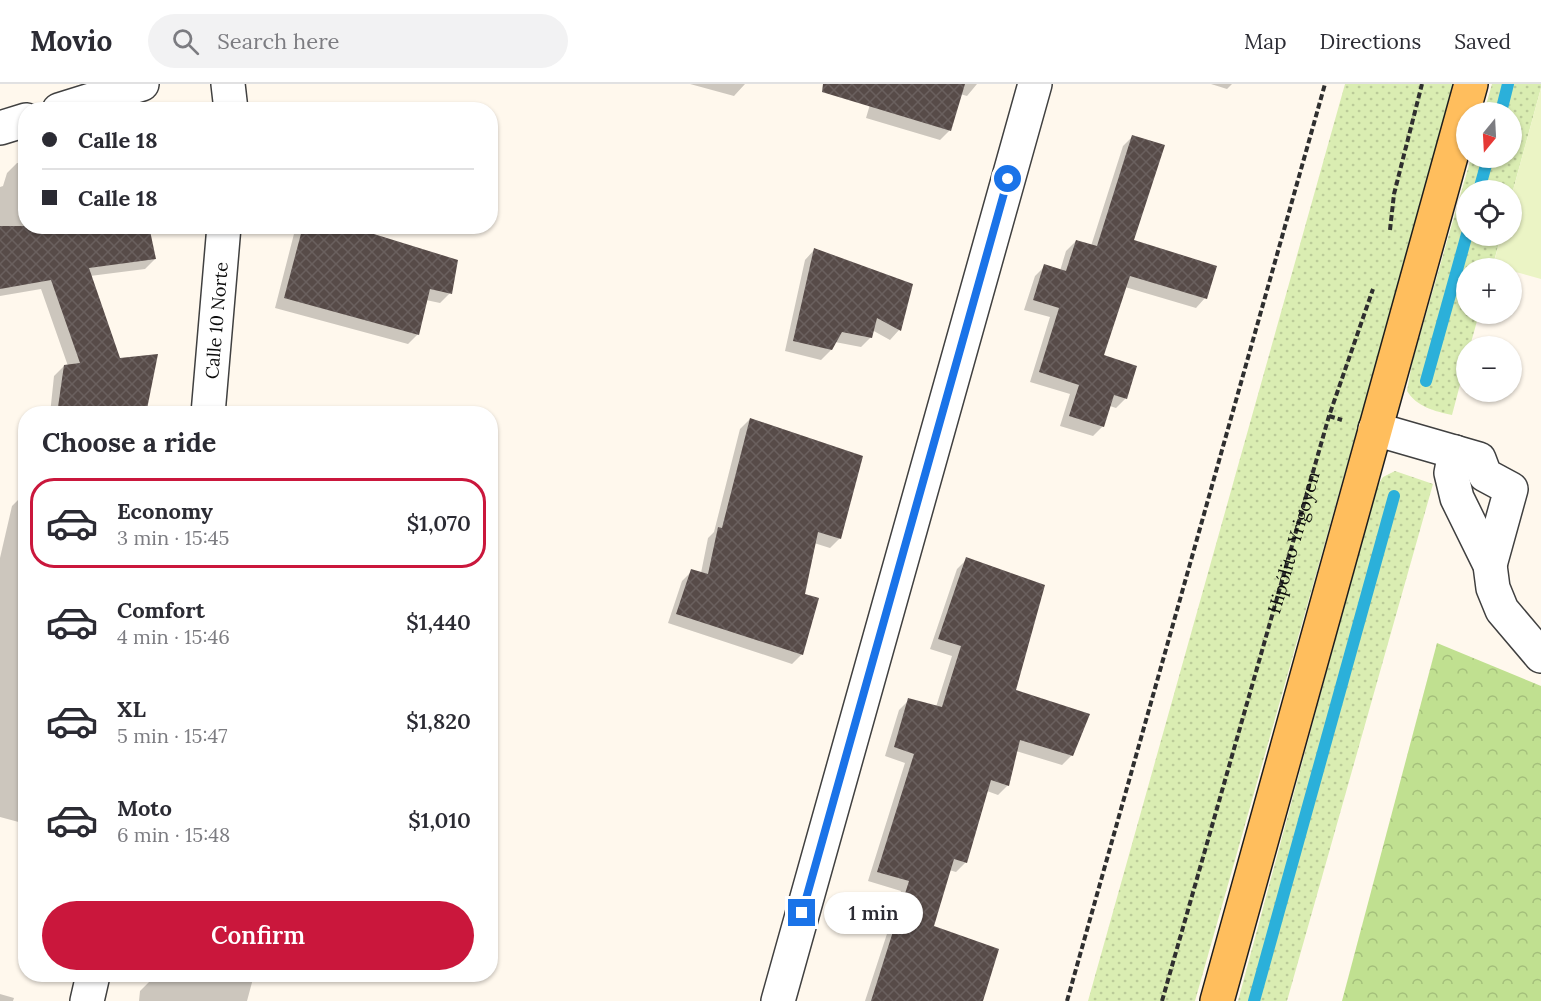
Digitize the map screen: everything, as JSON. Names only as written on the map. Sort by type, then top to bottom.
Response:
[{"type":"main road","points":[[1216,1001],[1472,84]]},
{"type":"street","points":[[85,102],[142,84]]},
{"type":"street","points":[[228,84],[230,102]]},
{"type":"street","points":[[778,1001],[1035,84]]},
{"type":"street","points":[[0,128],[18,122]]},
{"type":"street","name":"Calle 10 Norte","points":[[209,406],[223,234]]},
{"type":"street","points":[[1375,429],[1467,456],[1485,475],[1511,489],[1490,565]]},
{"type":"street","points":[[1467,456],[1451,473],[1457,498],[1490,565],[1493,588],[1502,610],[1541,656]]},
{"type":"street","points":[[87,1001],[91,982]]},
{"type":"path","points":[[1067,1001],[1325,84]]},
{"type":"path","points":[[1388,241],[1395,194],[1422,84]]},
{"type":"path","name":"Hipólito Yrigoyen","points":[[1162,1001],[1329,416],[1374,286]]},
{"type":"green space","points":[[1345,84],[1455,84],[1195,1001],[1088,1001]]},
{"type":"green space","points":[[1492,84],[1541,84],[1522,157],[1522,102],[1487,102]]},
{"type":"green space","points":[[1541,88],[1541,279],[1522,274],[1522,258],[1495,258],[1498,246],[1522,246],[1522,180],[1516,180],[1519,168],[1522,168],[1522,157]]},
{"type":"green space","points":[[1468,168],[1519,168],[1516,180],[1465,180]]},
{"type":"green space","points":[[1456,210],[1456,246],[1498,246],[1495,258],[1456,258],[1456,324],[1476,324],[1473,336],[1456,336],[1456,400],[1452,415],[1421,405],[1407,391],[1412,363]]},
{"type":"green space","points":[[1395,471],[1433,484],[1287,1001],[1238,1001],[1376,488],[1383,477]]},
{"type":"green space","points":[[1437,643],[1541,686],[1541,1001],[1342,1001]]},
{"type":"building","points":[[823,84],[965,84],[951,131],[822,92]]},
{"type":"building","points":[[1132,135],[1165,145],[1134,240],[1217,266],[1207,299],[1130,276],[1104,355],[1137,366],[1127,399],[1114,395],[1104,427],[1069,416],[1079,385],[1039,372],[1059,308],[1033,300],[1044,264],[1066,271],[1076,240],[1097,246]]},
{"type":"building","points":[[0,226],[18,226],[18,234],[151,234],[156,259],[89,268],[120,358],[158,354],[148,406],[58,406],[64,365],[80,363],[51,280],[0,289]]},
{"type":"building","points":[[301,234],[374,234],[458,260],[452,294],[430,289],[419,335],[284,298]]},
{"type":"building","points":[[814,248],[913,284],[901,331],[877,318],[872,338],[842,332],[832,350],[793,341]]},
{"type":"building","points":[[750,418],[863,456],[841,539],[818,532],[805,594],[819,598],[803,655],[676,614],[691,569],[708,574],[718,527],[722,528]]},
{"type":"building","points":[[966,557],[1045,585],[1016,690],[1090,714],[1073,756],[1020,740],[1009,786],[991,780],[967,863],[954,859],[934,926],[999,949],[983,1001],[871,1001],[909,881],[877,872],[914,754],[894,747],[908,698],[942,707],[961,646],[938,639]]},
{"type":"waterway","points":[[1504,102],[1508,84]]},
{"type":"waterway","points":[[1482,180],[1485,168]]},
{"type":"waterway","points":[[1426,381],[1464,246]]},
{"type":"waterway","points":[[1254,1001],[1394,496]]},
{"type":"route","points":[[802,913],[1008,179]]}]
